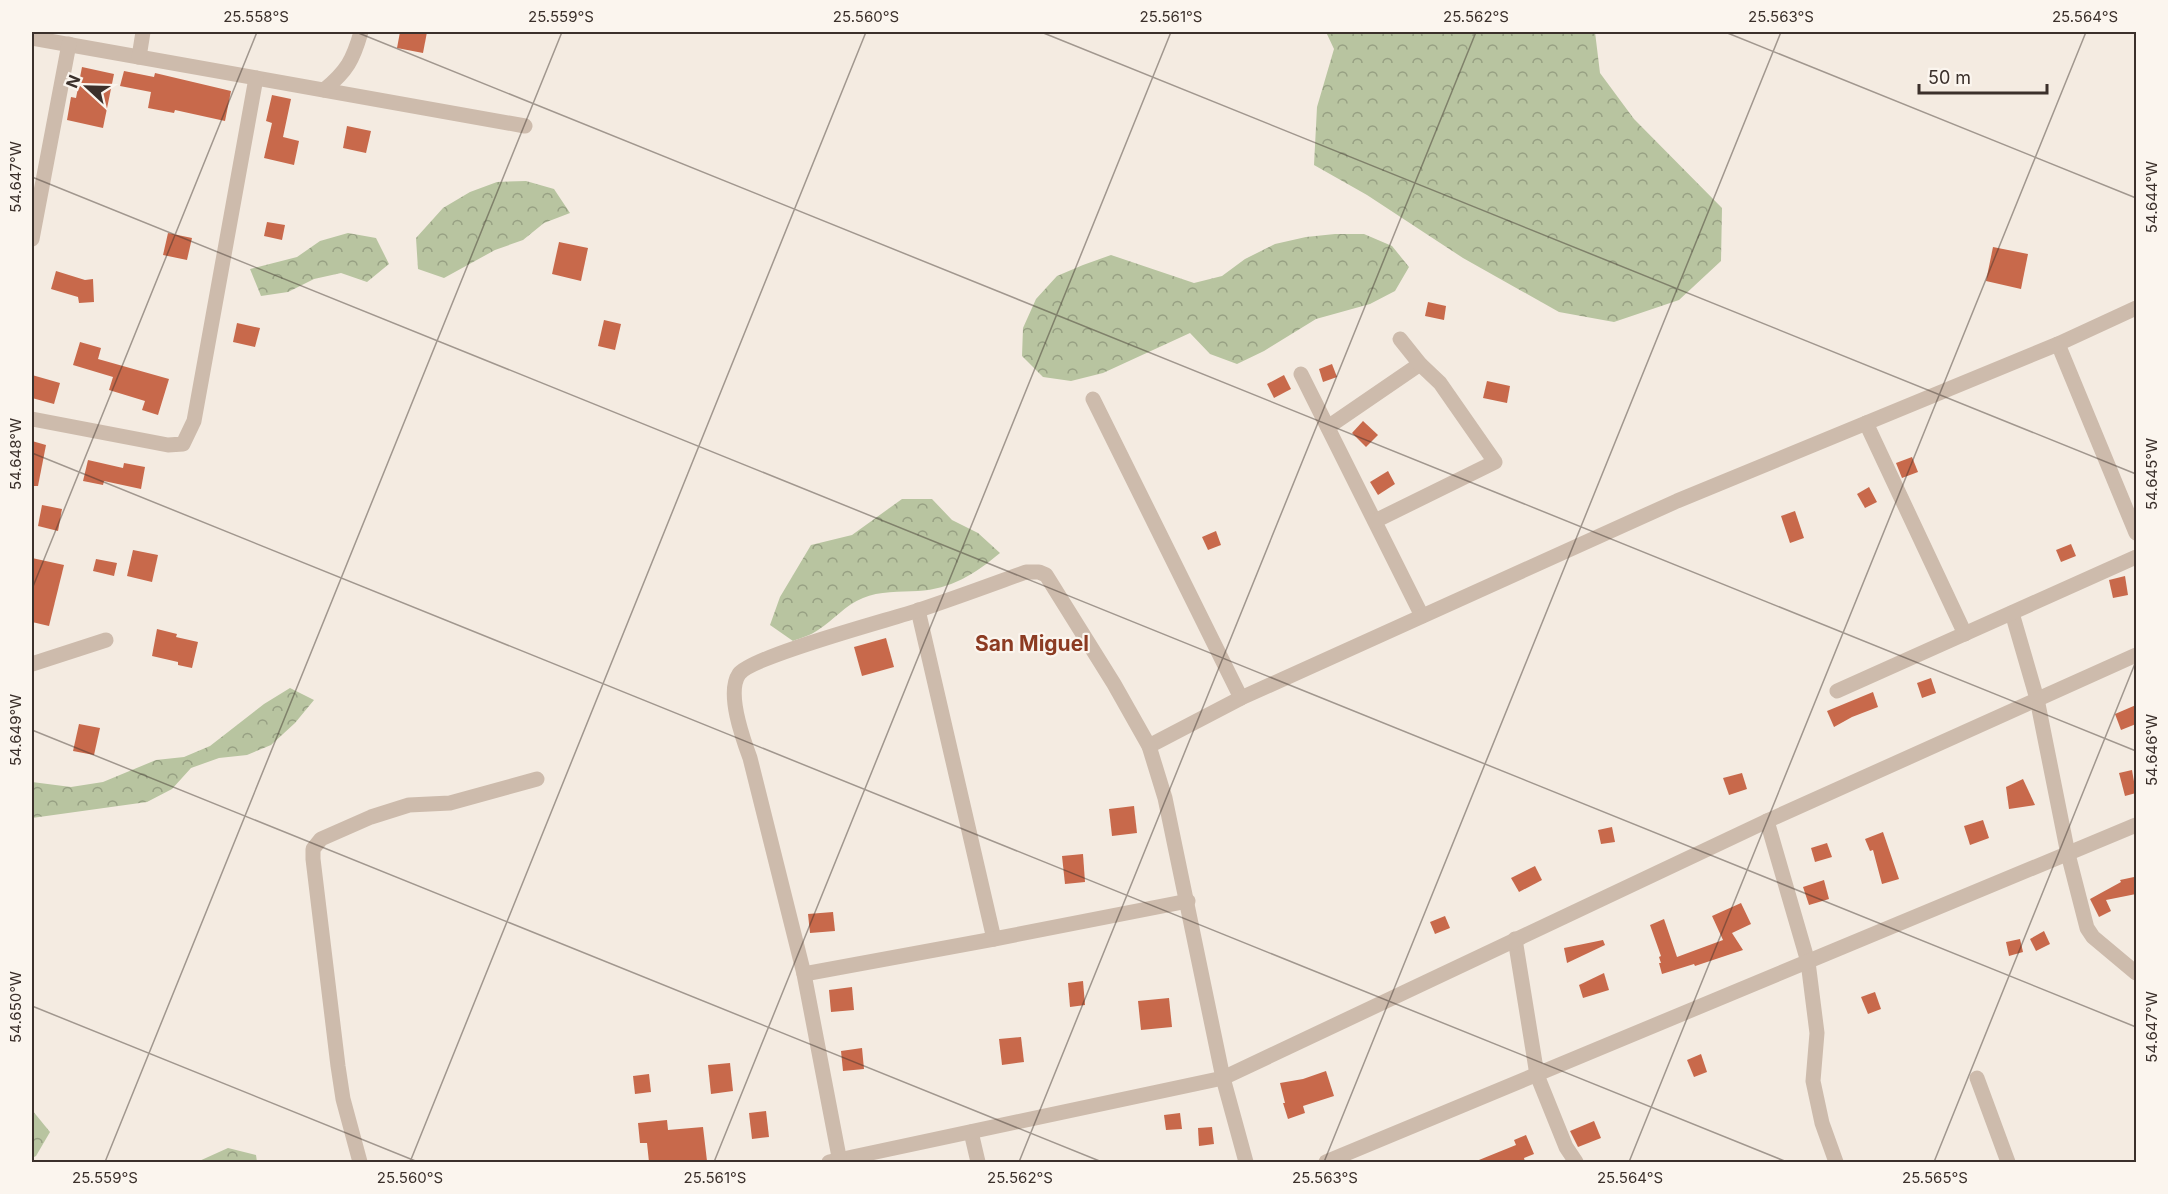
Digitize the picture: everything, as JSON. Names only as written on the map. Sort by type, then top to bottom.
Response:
[{"type":"street","points":[[140,57],[143,32]]},
{"type":"street","points":[[324,90],[344,73],[355,52],[361,32]]},
{"type":"street","points":[[32,38],[525,126]]},
{"type":"street","points":[[32,239],[69,44]]},
{"type":"street","points":[[32,419],[168,445],[183,444],[194,421],[256,78]]},
{"type":"street","points":[[1149,746],[1241,698],[1677,501],[2058,344],[2136,308]]},
{"type":"street","points":[[1375,521],[1495,462],[1440,383],[1420,364],[1400,339]]},
{"type":"street","points":[[2058,344],[2136,533]]},
{"type":"street","points":[[1328,427],[1420,364]]},
{"type":"street","points":[[1302,374],[1422,616]]},
{"type":"street","points":[[1094,399],[1241,698]]},
{"type":"street","points":[[1866,423],[1965,634]]},
{"type":"street","points":[[1837,692],[2136,556]]},
{"type":"street","points":[[1246,1162],[1223,1078],[1165,798],[1149,746],[1114,684],[1046,575],[1039,572],[1026,572],[918,610],[773,656],[739,673],[735,683],[735,702],[740,729],[750,758],[804,974],[836,1162],[1223,1078],[1767,821],[2136,655]]},
{"type":"street","points":[[918,610],[994,939]]},
{"type":"street","points":[[2012,613],[2037,699],[2068,854],[2087,928],[2093,937],[2136,973]]},
{"type":"street","points":[[32,664],[106,640]]},
{"type":"street","points":[[360,1162],[343,1099],[338,1066],[313,849],[321,839],[370,817],[410,805],[450,803],[537,778]]},
{"type":"street","points":[[1767,821],[1808,962],[1816,1033],[1813,1081],[1822,1123],[1836,1162]]},
{"type":"street","points":[[1326,1162],[2136,825]]},
{"type":"street","points":[[804,974],[1188,901]]},
{"type":"street","points":[[1515,939],[1537,1075],[1566,1147],[1576,1162]]},
{"type":"street","points":[[1977,1078],[2008,1162]]},
{"type":"street","points":[[971,1132],[978,1162]]},
{"type":"green space","points":[[1326,32],[1595,32],[1600,73],[1634,119],[1722,208],[1721,261],[1679,300],[1614,322],[1559,312],[1463,258],[1367,195],[1314,165],[1317,107],[1334,49]]},
{"type":"green space","points":[[526,181],[554,189],[570,213],[544,223],[523,240],[495,250],[444,278],[418,269],[416,238],[443,208],[470,192],[497,182]]},
{"type":"green space","points":[[348,233],[376,238],[389,264],[367,282],[341,273],[314,279],[288,292],[261,296],[250,269],[297,257],[320,241]]},
{"type":"green space","points":[[1364,234],[1392,246],[1409,267],[1395,291],[1370,304],[1316,319],[1264,351],[1237,364],[1210,354],[1190,333],[1103,373],[1071,381],[1043,377],[1022,356],[1023,328],[1036,299],[1057,276],[1083,265],[1111,255],[1194,283],[1222,276],[1245,259],[1275,244],[1306,237]]},
{"type":"green space","points":[[902,499],[932,499],[952,520],[978,533],[1000,553],[972,574],[952,584],[930,590],[883,593],[863,598],[815,632],[793,641],[770,625],[780,597],[811,545],[852,535]]},
{"type":"green space","points":[[290,688],[314,700],[295,723],[271,745],[247,755],[219,758],[191,768],[172,789],[147,802],[32,818],[32,782],[71,787],[103,782],[156,760],[184,757],[210,746],[264,704]]},
{"type":"green space","points":[[32,1110],[50,1132],[36,1156],[32,1158]]},
{"type":"green space","points":[[228,1148],[256,1155],[257,1162],[197,1162]]},
{"type":"building","points":[[400,32],[427,32],[423,53],[397,48]]},
{"type":"building","points":[[82,67],[114,74],[103,128],[67,120],[71,97],[76,98]]},
{"type":"building","points":[[124,71],[154,77],[155,73],[231,91],[225,121],[175,110],[174,113],[148,108],[151,92],[120,86]]},
{"type":"building","points":[[272,95],[291,99],[283,137],[299,141],[294,165],[264,158],[272,123],[266,121]]},
{"type":"building","points":[[347,126],[371,131],[366,153],[343,148]]},
{"type":"building","points":[[267,222],[285,225],[282,240],[264,236]]},
{"type":"building","points":[[168,233],[192,238],[187,260],[163,255]]},
{"type":"building","points":[[559,242],[588,248],[581,281],[552,274]]},
{"type":"building","points":[[1993,247],[2028,254],[2021,289],[1986,281]]},
{"type":"building","points":[[56,271],[85,280],[93,279],[94,302],[79,303],[78,297],[51,289]]},
{"type":"building","points":[[1428,302],[1446,306],[1444,320],[1425,316]]},
{"type":"building","points":[[604,320],[621,324],[615,350],[598,346]]},
{"type":"building","points":[[237,323],[260,328],[255,347],[233,342]]},
{"type":"building","points":[[80,342],[101,348],[98,359],[169,379],[158,415],[142,410],[145,401],[109,390],[113,377],[73,365]]},
{"type":"building","points":[[1332,364],[1337,377],[1323,382],[1319,369]]},
{"type":"building","points":[[32,375],[60,383],[54,404],[32,398]]},
{"type":"building","points":[[1284,375],[1291,389],[1274,398],[1267,384]]},
{"type":"building","points":[[1487,381],[1510,386],[1507,403],[1483,398]]},
{"type":"building","points":[[1363,421],[1378,435],[1366,447],[1352,433]]},
{"type":"building","points":[[32,441],[46,445],[38,486],[32,486]]},
{"type":"building","points":[[1912,457],[1918,472],[1902,478],[1896,463]]},
{"type":"building","points":[[88,460],[123,468],[124,463],[145,467],[141,489],[104,481],[103,485],[83,481]]},
{"type":"building","points":[[1388,471],[1395,484],[1378,495],[1370,482]]},
{"type":"building","points":[[1869,487],[1877,502],[1865,508],[1857,494]]},
{"type":"building","points":[[42,505],[62,509],[58,531],[38,526]]},
{"type":"building","points":[[1795,511],[1804,538],[1790,543],[1781,516]]},
{"type":"building","points":[[1216,531],[1221,545],[1208,550],[1202,537]]},
{"type":"building","points":[[2071,544],[2076,556],[2061,562],[2056,550]]},
{"type":"building","points":[[133,550],[158,555],[152,582],[127,576]]},
{"type":"building","points":[[32,558],[64,565],[49,626],[32,622]]},
{"type":"building","points":[[96,559],[117,563],[114,576],[93,571]]},
{"type":"building","points":[[2125,576],[2128,595],[2113,598],[2109,580]]},
{"type":"building","points":[[157,629],[177,634],[176,637],[198,642],[192,668],[152,656]]},
{"type":"building","points":[[886,638],[894,667],[862,676],[854,647]]},
{"type":"building","points":[[1931,678],[1936,693],[1922,698],[1917,683]]},
{"type":"building","points":[[1873,692],[1878,707],[1834,727],[1827,711]]},
{"type":"building","points":[[2136,705],[2136,724],[2121,730],[2115,714]]},
{"type":"building","points":[[79,724],[100,728],[94,755],[73,751]]},
{"type":"building","points":[[2132,770],[2136,793],[2125,796],[2119,773]]},
{"type":"building","points":[[1742,773],[1747,789],[1729,795],[1723,778]]},
{"type":"building","points":[[2023,779],[2035,805],[2009,809],[2006,787]]},
{"type":"building","points":[[1134,806],[1137,833],[1112,836],[1109,809]]},
{"type":"building","points":[[1983,820],[1989,838],[1970,845],[1964,826]]},
{"type":"building","points":[[1612,827],[1615,842],[1601,844],[1598,830]]},
{"type":"building","points":[[1883,832],[1899,879],[1882,884],[1873,850],[1870,851],[1865,839]]},
{"type":"building","points":[[1827,843],[1832,857],[1815,862],[1811,848]]},
{"type":"building","points":[[1083,854],[1085,882],[1065,884],[1062,856]]},
{"type":"building","points":[[1535,866],[1542,880],[1519,892],[1511,878]]},
{"type":"building","points":[[2134,877],[2136,894],[2106,900],[2111,911],[2099,917],[2090,899],[2121,882],[2120,880]]},
{"type":"building","points":[[1824,880],[1829,899],[1809,905],[1803,887]]},
{"type":"building","points":[[1741,903],[1751,924],[1732,933],[1743,950],[1662,974],[1659,963],[1661,963],[1659,957],[1661,956],[1650,925],[1664,919],[1677,957],[1723,940],[1712,916]]},
{"type":"building","points":[[833,912],[835,931],[810,933],[808,914]]},
{"type":"building","points":[[1445,916],[1450,928],[1435,934],[1430,922]]},
{"type":"building","points":[[2044,931],[2050,944],[2036,951],[2030,939]]},
{"type":"building","points":[[2020,939],[2023,952],[2009,956],[2006,942]]},
{"type":"building","points":[[1603,940],[1605,945],[1567,963],[1564,948]]},
{"type":"building","points":[[1604,973],[1609,990],[1583,998],[1579,985]]},
{"type":"building","points":[[1083,981],[1085,1005],[1070,1007],[1068,983]]},
{"type":"building","points":[[852,987],[854,1010],[831,1012],[829,990]]},
{"type":"building","points":[[1875,992],[1881,1009],[1868,1014],[1861,997]]},
{"type":"building","points":[[1169,998],[1172,1027],[1141,1030],[1138,1001]]},
{"type":"building","points":[[1021,1037],[1024,1062],[1002,1065],[999,1039]]},
{"type":"building","points":[[862,1048],[864,1069],[843,1071],[841,1051]]},
{"type":"building","points":[[1701,1054],[1707,1072],[1694,1077],[1687,1060]]},
{"type":"building","points":[[730,1063],[733,1091],[711,1094],[708,1065]]},
{"type":"building","points":[[1326,1071],[1334,1096],[1303,1106],[1305,1113],[1288,1119],[1280,1083],[1303,1079]]},
{"type":"building","points":[[649,1074],[651,1092],[635,1094],[633,1076]]},
{"type":"building","points":[[766,1111],[769,1137],[752,1139],[749,1113]]},
{"type":"building","points":[[1180,1113],[1182,1129],[1166,1130],[1164,1115]]},
{"type":"building","points":[[667,1120],[668,1130],[703,1127],[707,1161],[649,1162],[647,1143],[640,1143],[638,1123]]},
{"type":"building","points":[[1594,1121],[1601,1138],[1578,1147],[1570,1131]]},
{"type":"building","points":[[1212,1127],[1214,1144],[1199,1146],[1198,1128]]},
{"type":"building","points":[[1526,1135],[1534,1154],[1524,1158],[1525,1162],[1474,1162],[1516,1145],[1514,1140]]},
{"type":"district","name":"San Miguel","points":[[1032,644]]}]
